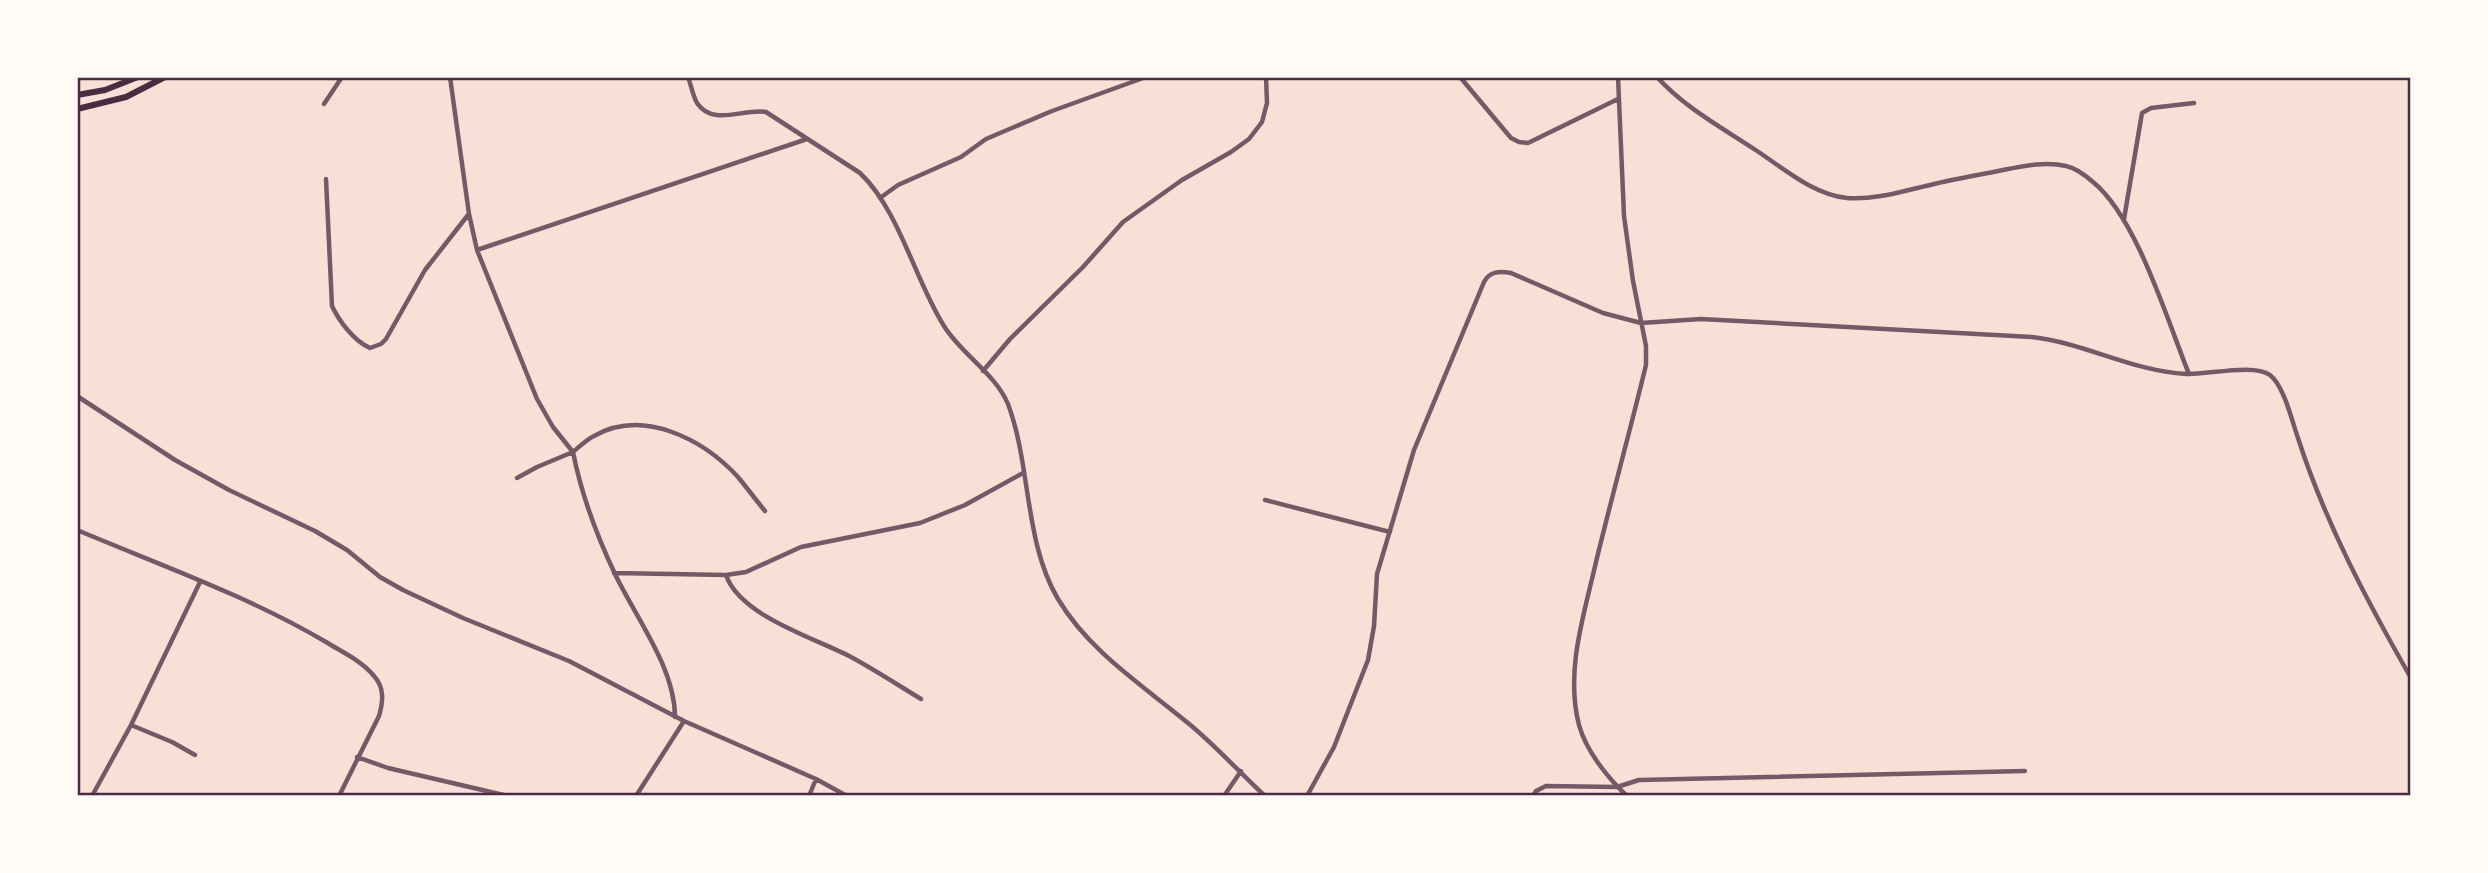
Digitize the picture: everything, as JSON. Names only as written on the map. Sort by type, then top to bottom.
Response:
[{"type":"main road","points":[[77,95],[105,90],[138,77]]},
{"type":"main road","points":[[77,110],[126,97],[165,77]]},
{"type":"street","points":[[324,104],[342,77]]},
{"type":"street","points":[[450,77],[469,214],[477,250],[533,390],[553,427],[573,452],[578,480],[614,573],[663,667],[674,696],[675,717]]},
{"type":"street","points":[[688,77],[697,103],[706,113],[721,115],[766,112],[859,173],[880,198],[940,321],[997,386],[1007,404],[1015,430],[1042,566],[1057,598],[1090,642],[1190,724],[1265,796]]},
{"type":"street","points":[[880,198],[898,186],[961,157],[986,139],[1052,111],[1146,77]]},
{"type":"street","points":[[983,371],[1010,339],[1083,267],[1123,222],[1182,180],[1249,139],[1262,122],[1268,88],[1266,77]]},
{"type":"street","points":[[1460,77],[1511,138],[1523,143],[1545,136],[1618,99]]},
{"type":"street","points":[[1618,77],[1624,216],[1646,346],[1646,365],[1584,614],[1574,672],[1576,708],[1583,737],[1626,796]]},
{"type":"street","points":[[1657,77],[1680,99],[1723,129],[1808,184],[1834,196],[1857,198],[1885,195],[1978,174],[2055,164],[2071,167],[2094,182],[2124,220],[2189,374]]},
{"type":"street","points":[[2124,220],[2142,113],[2151,108],[2194,103]]},
{"type":"street","points":[[477,250],[807,139]]},
{"type":"street","points":[[326,179],[332,306],[341,321],[370,348],[382,344],[386,339],[425,270],[469,214]]},
{"type":"street","points":[[1307,796],[1334,747],[1368,660],[1373,636],[1377,574],[1424,422],[1489,275],[1496,272],[1511,273],[1603,313],[1641,323],[1701,319],[2032,337],[2074,345],[2153,370],[2189,374],[2259,370],[2271,376],[2287,407],[2315,490],[2411,678]]},
{"type":"street","points":[[77,396],[175,460],[315,531],[403,590],[463,618],[569,661],[675,717],[817,779],[847,796]]},
{"type":"street","points":[[517,478],[573,452],[593,436],[629,425],[647,425],[670,430],[719,460],[737,476],[765,511]]},
{"type":"street","points":[[614,573],[726,575],[746,572],[801,547],[920,523],[965,505],[1023,473]]},
{"type":"street","points":[[1265,499],[1390,531]]},
{"type":"street","points":[[77,530],[306,630],[354,658],[373,674],[382,690],[383,702],[379,716],[339,796]]},
{"type":"street","points":[[726,575],[735,592],[776,622],[852,658],[921,699]]},
{"type":"street","points":[[92,796],[131,725],[200,582]]},
{"type":"street","points":[[636,796],[684,721]]},
{"type":"street","points":[[131,725],[195,755]]},
{"type":"street","points":[[357,757],[388,768],[508,796]]},
{"type":"street","points":[[1224,796],[1241,771]]},
{"type":"street","points":[[1533,796],[1536,791],[1546,786],[1617,787],[1639,780],[2025,771]]},
{"type":"street","points":[[809,796],[817,779]]}]
